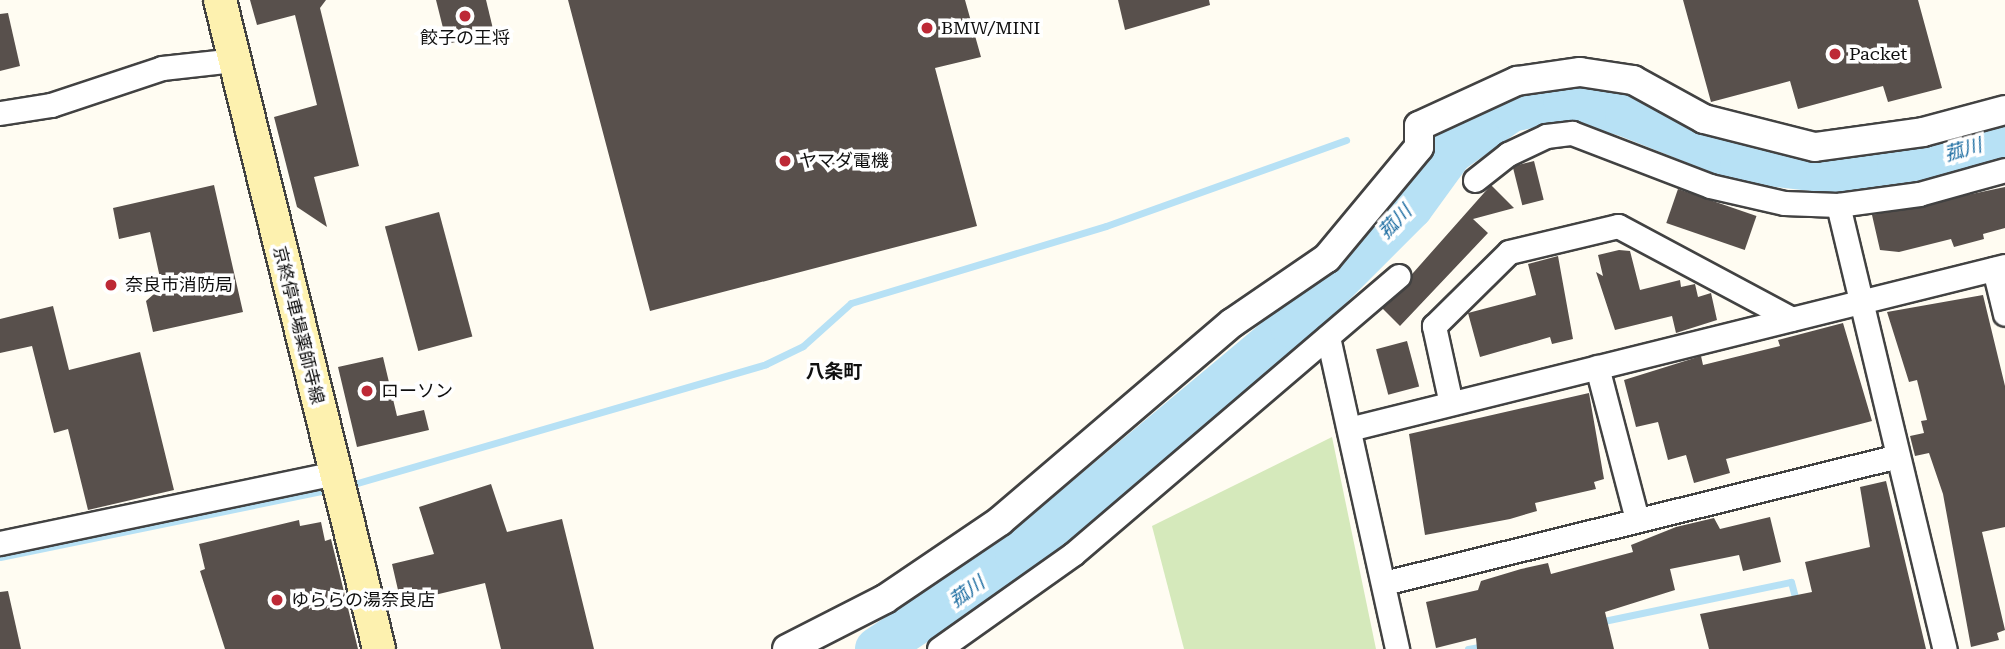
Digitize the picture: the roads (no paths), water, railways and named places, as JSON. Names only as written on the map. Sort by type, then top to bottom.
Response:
[{"type":"main road","name":"京終停車場薬師寺線","points":[[220,0],[379,649]]},
{"type":"street","points":[[0,113],[51,105],[162,68],[233,60]]},
{"type":"street","points":[[787,649],[886,598],[1000,521],[1232,323],[1327,258],[1419,147],[1419,126],[1517,81],[1580,72],[1633,80],[1704,119],[1815,146],[1923,132],[2005,110]]},
{"type":"street","points":[[1475,180],[1508,154],[1546,136],[1572,133],[1710,186],[1784,203],[1838,205],[1919,194],[2005,170]]},
{"type":"street","points":[[1838,205],[1945,649]]},
{"type":"street","points":[[1450,399],[1434,326],[1508,252],[1618,226],[1792,319]]},
{"type":"street","points":[[1349,429],[1450,399],[1597,367],[1999,268],[2005,314]]},
{"type":"street","points":[[939,649],[1073,554],[1398,276]]},
{"type":"street","points":[[1328,337],[1397,649]]},
{"type":"street","points":[[1597,367],[1637,520]]},
{"type":"street","points":[[1384,583],[1898,456]]},
{"type":"street","points":[[0,543],[335,473]]},
{"type":"waterway","name":"菰川","points":[[877,649],[1017,556],[1292,326],[1411,207],[1451,152],[1511,110],[1565,99],[1627,115],[1742,161],[1828,171],[1899,168],[2005,138]]},
{"type":"waterway","points":[[347,486],[766,364],[803,346],[851,303],[1106,226],[1346,140]]},
{"type":"waterway","points":[[0,557],[332,489]]},
{"type":"waterway","points":[[1599,622],[1791,582],[1797,604]]},
{"type":"waterway","points":[[1468,649],[1485,646]]},
{"type":"place","name":"餃子の王将","points":[[465,16]]},
{"type":"place","name":"BMW/MINI","points":[[927,28]]},
{"type":"place","name":"Packet","points":[[1835,54]]},
{"type":"place","name":"ヤマダ電機","points":[[785,161]]},
{"type":"place","name":"奈良市消防局","points":[[111,285]]},
{"type":"place","name":"ローソン","points":[[367,391]]},
{"type":"place","name":"ゆららの湯奈良店","points":[[277,600]]},
{"type":"district","name":"八条町","points":[[834,372]]}]
